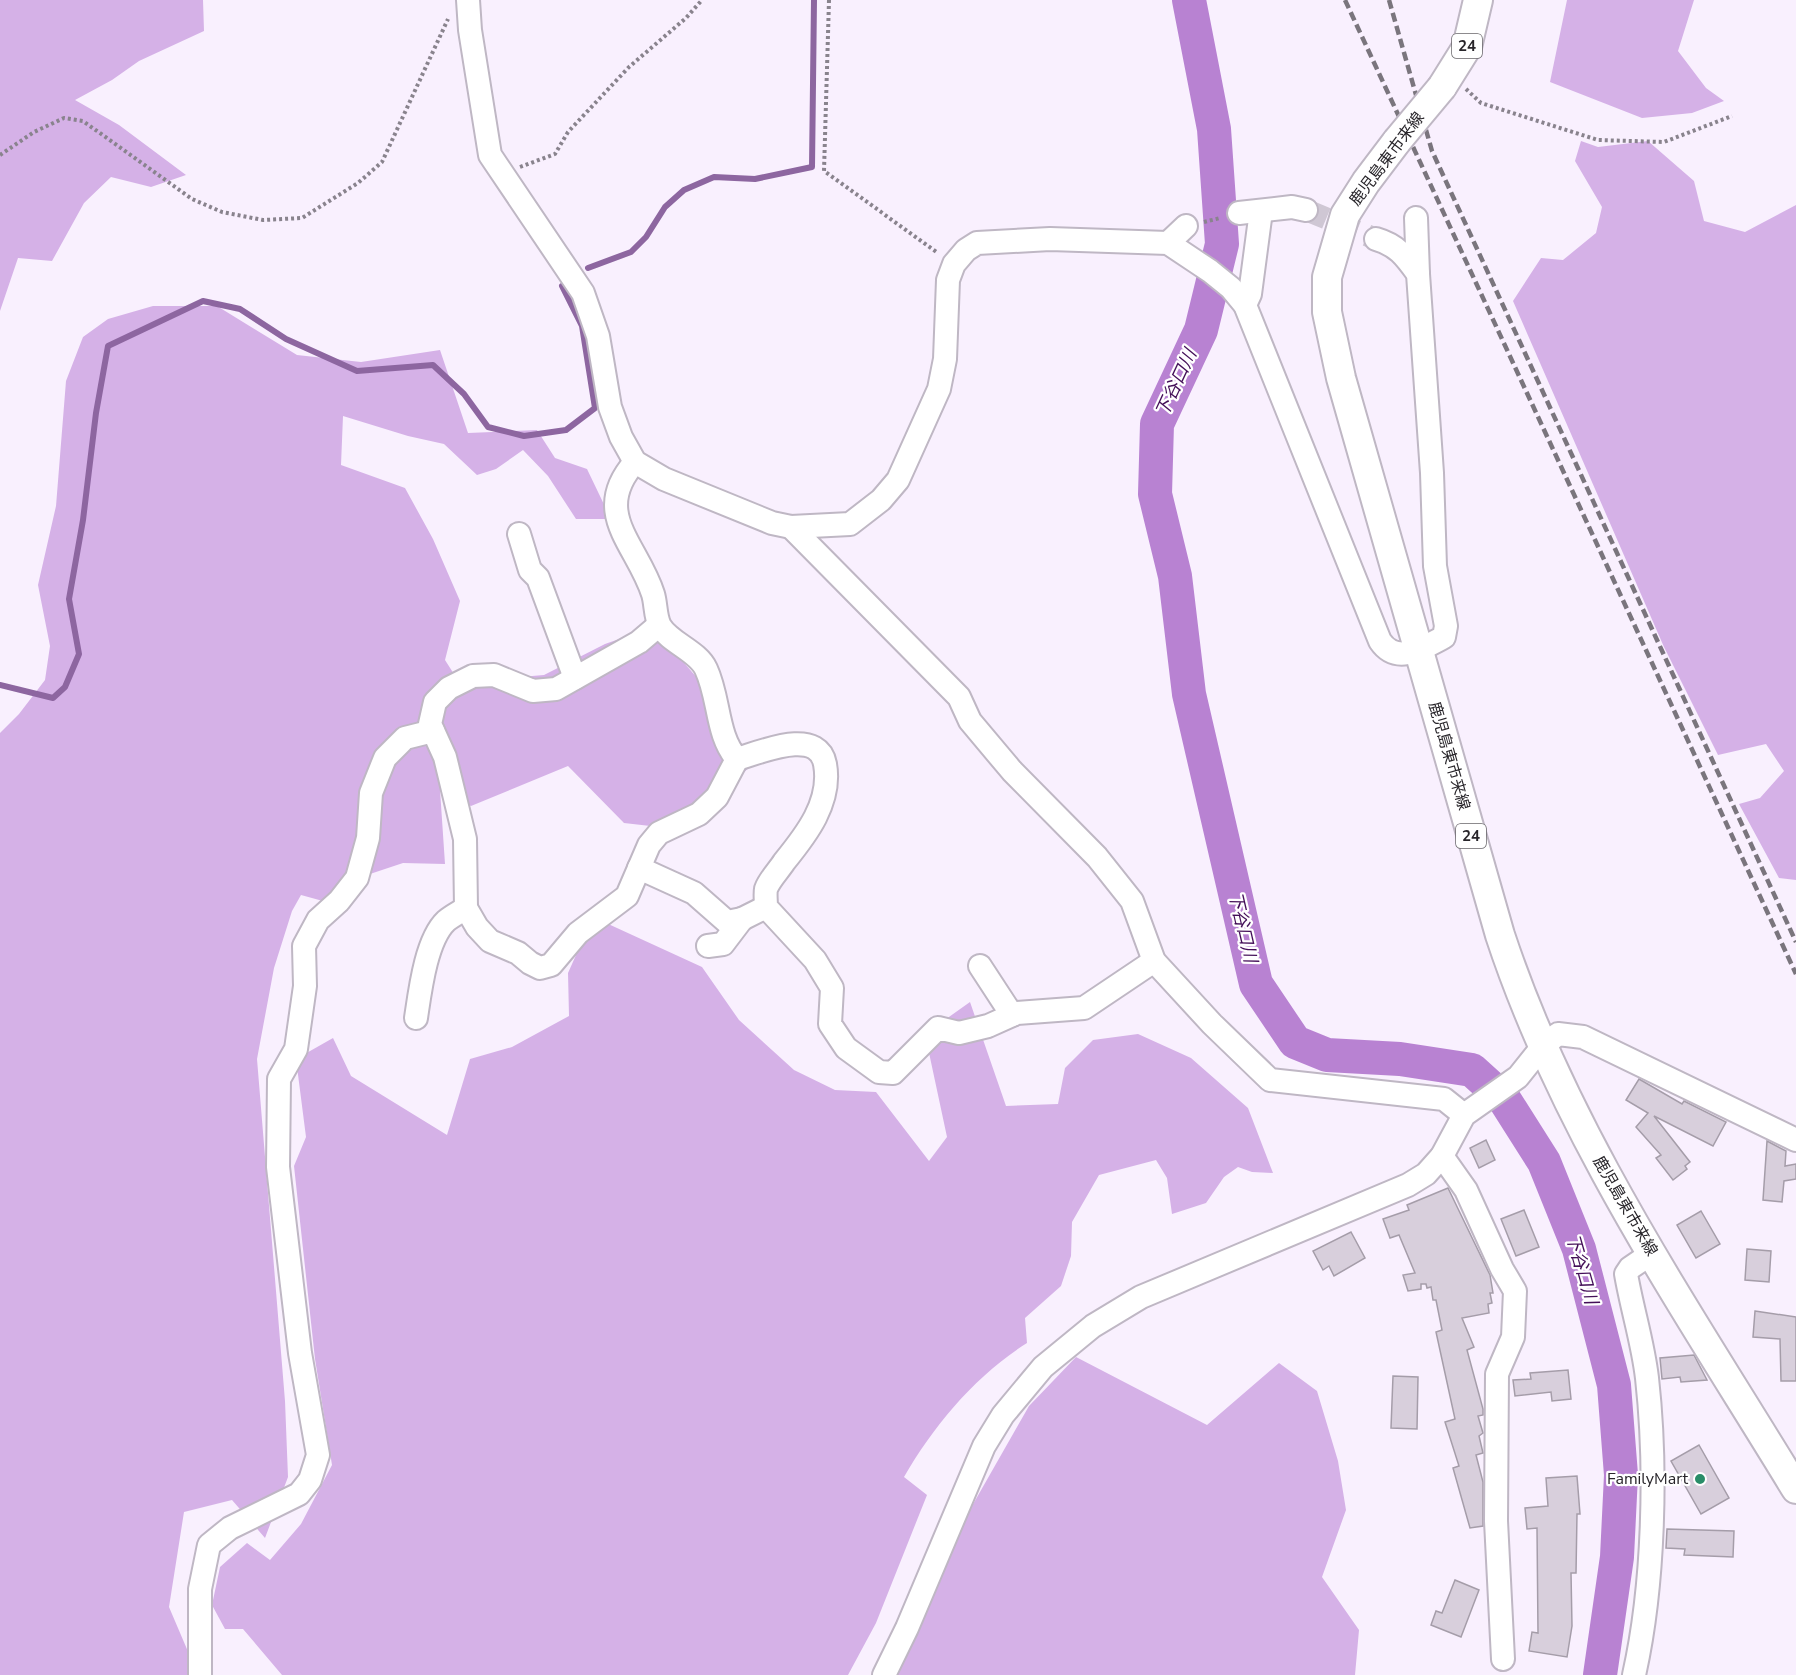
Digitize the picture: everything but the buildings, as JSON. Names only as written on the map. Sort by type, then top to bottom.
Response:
[{"type":"main road","name":"鹿児島東市来線","points":[[1478,0],[1467,47],[1446,81],[1366,182],[1345,215],[1327,277],[1327,312],[1341,378],[1500,935],[1518,989],[1542,1047],[1589,1143],[1652,1253],[1796,1489]]},
{"type":"street","points":[[460,5],[470,30],[490,156],[583,293],[598,336],[610,407],[621,437],[635,462],[664,479],[772,523],[791,527],[850,524],[881,500],[898,480],[939,389],[945,359],[948,280],[954,264],[966,250],[977,243],[996,240],[1050,239],[1177,249],[1238,296],[1380,641],[1386,650],[1395,654],[1419,651],[1444,638],[1446,626],[1436,584],[1432,473],[1416,218]]},
{"type":"street","points":[[1238,296],[1250,294],[1250,212],[1292,207],[1306,210]]},
{"type":"street","points":[[1177,249],[1186,226]]},
{"type":"street","points":[[1376,239],[1392,244],[1404,255],[1418,274]]},
{"type":"street","points":[[635,462],[621,477],[615,496],[616,518],[653,594],[660,625],[705,667],[716,697],[726,746],[737,759]]},
{"type":"street","points":[[791,527],[959,697],[970,721],[1012,771],[1096,857],[1132,901],[1154,961],[1212,1024],[1270,1080],[1444,1099],[1471,1109]]},
{"type":"street","points":[[519,534],[530,570],[538,578],[575,678]]},
{"type":"street","points":[[660,625],[639,642],[556,689],[533,691],[494,675],[473,676],[449,688],[435,702],[430,723],[445,757],[465,839],[466,908],[477,927],[490,941],[518,953],[540,968],[551,965],[578,933],[627,896],[649,845],[659,833],[699,814],[717,797],[737,759],[777,747],[807,744],[816,747],[823,754],[822,803],[808,833],[766,888],[766,907],[816,960],[832,988],[830,1024],[846,1048],[879,1072],[893,1074],[938,1028],[959,1033],[988,1026],[1012,1016],[1084,1008],[1154,961]]},
{"type":"street","points":[[200,1675],[200,1589],[209,1545],[230,1528],[299,1494],[310,1479],[318,1455],[300,1353],[278,1167],[279,1079],[296,1049],[305,986],[304,946],[318,920],[339,901],[357,878],[368,838],[371,793],[386,758],[405,738],[433,731]]},
{"type":"street","points":[[639,868],[694,893],[727,922],[742,920],[766,907]]},
{"type":"street","points":[[416,1018],[421,987],[433,943],[445,922],[466,908]]},
{"type":"street","points":[[708,946],[723,944],[742,920]]},
{"type":"street","points":[[980,966],[1012,1016]]},
{"type":"street","points":[[884,1675],[907,1628],[984,1446],[1009,1407],[1043,1367],[1093,1326],[1141,1297],[1408,1185],[1426,1174],[1442,1156],[1471,1109],[1518,1077],[1542,1047],[1558,1034],[1583,1037],[1796,1140]]},
{"type":"street","points":[[1442,1156],[1466,1190],[1502,1269],[1515,1291],[1513,1338],[1497,1374],[1496,1530],[1503,1659]]},
{"type":"street","points":[[1634,1675],[1643,1632],[1649,1567],[1651,1432],[1647,1376],[1626,1274],[1630,1268],[1652,1253]]},
{"type":"path","points":[[502,174],[555,154],[568,132],[629,67],[686,18],[702,0]]},
{"type":"path","points":[[829,0],[824,171],[954,264]]},
{"type":"path","points":[[0,155],[34,132],[64,118],[82,122],[192,199],[222,212],[263,220],[302,218],[358,183],[382,162],[460,5]]},
{"type":"path","points":[[1446,81],[1481,103],[1598,140],[1664,142],[1732,116]]},
{"type":"path","points":[[1186,226],[1250,212]]},
{"type":"shaded area","points":[[0,0],[203,0],[204,31],[139,61],[112,80],[75,100],[119,125],[186,175],[151,187],[111,177],[84,203],[52,261],[18,258],[0,311]]},
{"type":"shaded area","points":[[1567,0],[1694,0],[1678,51],[1706,88],[1724,101],[1692,113],[1642,118],[1550,82]]},
{"type":"shaded area","points":[[1581,141],[1598,147],[1648,141],[1694,181],[1704,221],[1745,232],[1796,205],[1796,880],[1779,878],[1739,804],[1760,798],[1784,771],[1766,744],[1718,755],[1664,647],[1513,301],[1541,258],[1563,260],[1596,233],[1602,207],[1575,161]]},
{"type":"shaded area","points":[[153,306],[217,306],[297,355],[361,362],[440,350],[468,433],[537,430],[555,458],[587,469],[611,519],[576,519],[548,476],[523,450],[496,469],[477,475],[444,444],[408,436],[343,416],[341,465],[405,488],[433,539],[460,601],[445,660],[459,682],[544,675],[605,644],[653,627],[705,687],[722,755],[768,751],[732,781],[668,828],[624,823],[568,766],[471,806],[440,790],[445,864],[403,863],[370,874],[341,906],[301,895],[292,911],[274,968],[257,1059],[285,1401],[288,1477],[265,1538],[232,1500],[184,1512],[169,1607],[198,1675],[0,1675],[0,733],[19,714],[45,680],[50,646],[38,585],[56,506],[66,381],[83,337],[108,319]]},
{"type":"shaded area","points":[[593,917],[702,967],[739,1020],[794,1070],[835,1090],[876,1092],[929,1161],[947,1137],[925,1034],[970,1002],[1006,1106],[1058,1104],[1065,1068],[1093,1040],[1138,1034],[1191,1058],[1248,1108],[1273,1173],[1252,1172],[1238,1167],[1224,1177],[1206,1203],[1172,1214],[1167,1178],[1156,1160],[1099,1175],[1072,1222],[1071,1256],[1061,1286],[1025,1318],[1027,1343],[990,1370],[958,1403],[929,1439],[904,1477],[927,1495],[876,1623],[848,1675],[282,1675],[243,1629],[225,1629],[212,1605],[220,1567],[247,1543],[270,1560],[301,1524],[332,1465],[315,1359],[294,1166],[306,1137],[296,1059],[333,1038],[351,1076],[447,1135],[470,1059],[512,1047],[569,1016],[568,973]]},
{"type":"shaded area","points":[[1076,1357],[1207,1425],[1279,1363],[1317,1391],[1338,1461],[1346,1510],[1322,1577],[1359,1630],[1355,1675],[896,1675],[968,1513],[1029,1406]]},
{"type":"waterway","points":[[588,268],[631,252],[646,237],[665,207],[684,190],[714,177],[755,179],[812,167],[814,0]]},
{"type":"waterway","name":"下谷口川","points":[[1189,0],[1214,129],[1222,244],[1201,330],[1157,424],[1155,494],[1175,576],[1189,694],[1256,984],[1295,1042],[1327,1055],[1400,1059],[1472,1070],[1504,1099],[1544,1162],[1579,1249],[1614,1385],[1621,1475],[1617,1557],[1600,1675]]},
{"type":"waterway","points":[[0,685],[53,698],[65,687],[79,654],[69,599],[83,520],[96,413],[108,346],[203,301],[240,309],[286,339],[357,371],[433,365],[464,394],[488,427],[524,436],[566,430],[595,408],[582,326],[562,286]]},
{"type":"tunnel","points":[[1306,210],[1376,239]]},
{"type":"railway","points":[[1345,0],[1796,974]]},
{"type":"railway","points":[[1389,0],[1432,151],[1796,942]]},
{"type":"place","name":"FamilyMart","points":[[1700,1479]]}]
